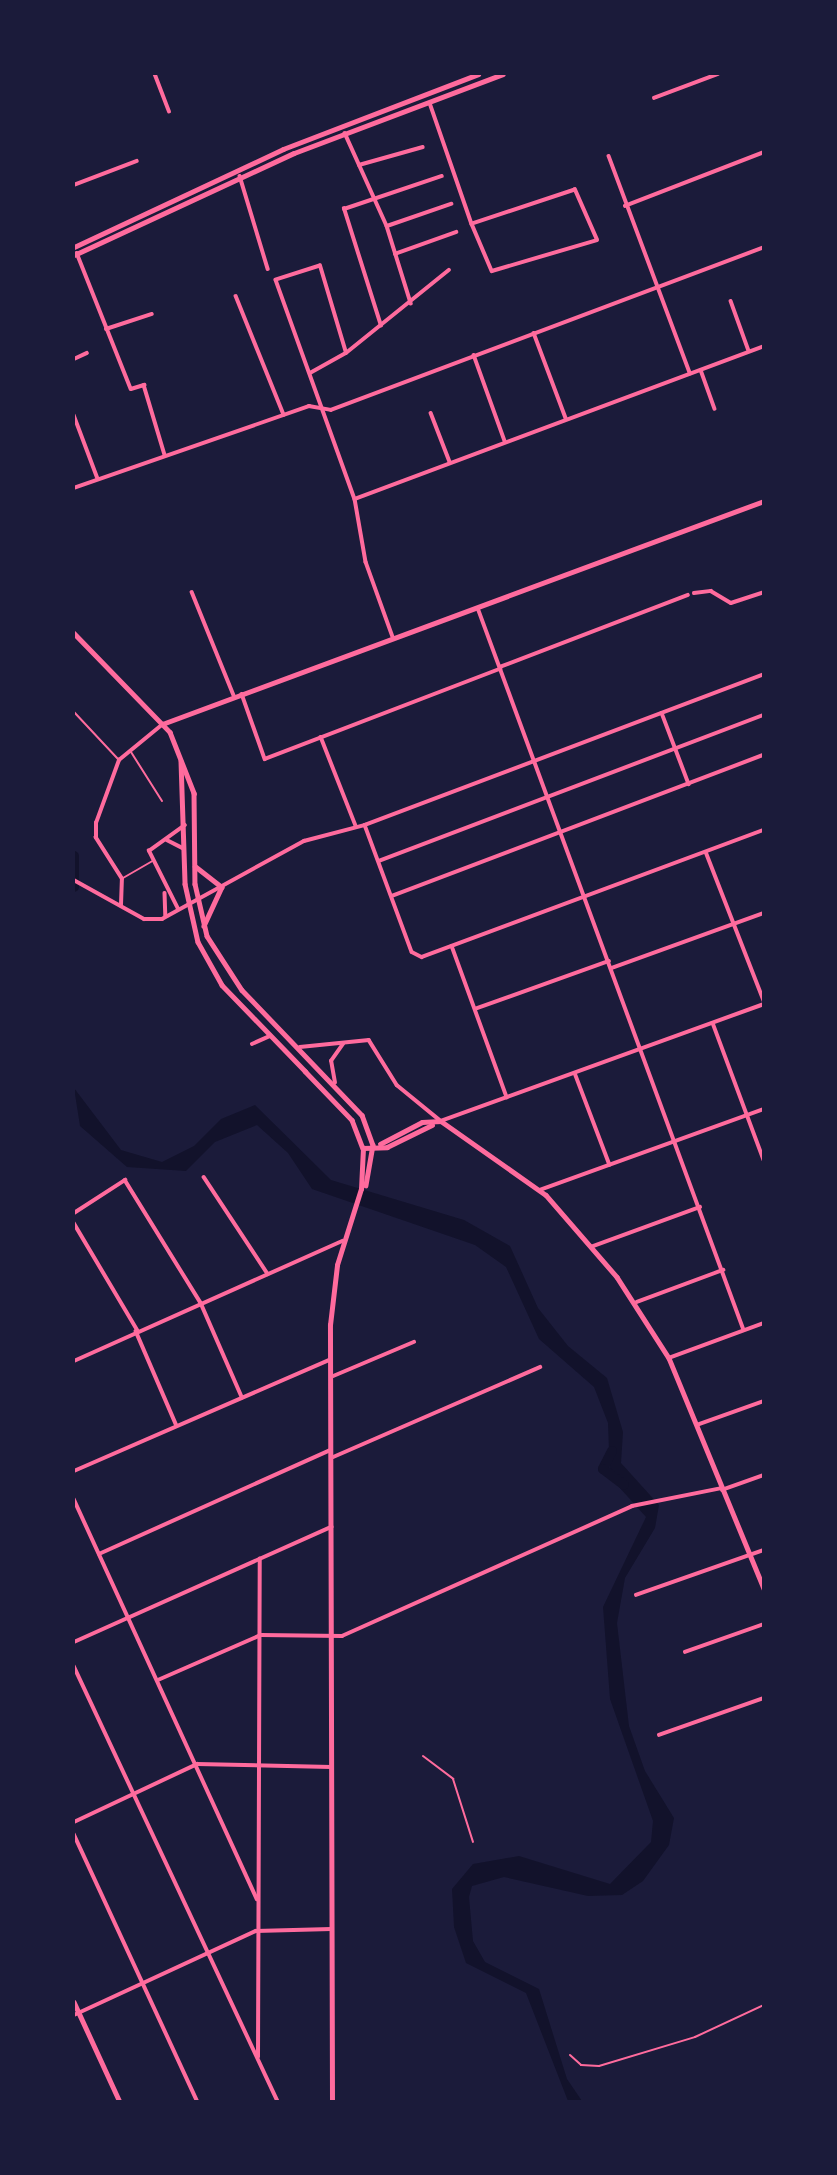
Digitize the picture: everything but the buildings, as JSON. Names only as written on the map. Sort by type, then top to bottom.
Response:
[{"type":"highway","points":[[75,252],[283,149],[478,74]]},
{"type":"highway","points":[[75,252],[240,176],[345,133],[503,74]]},
{"type":"main road","points":[[165,723],[764,501]]},
{"type":"main road","points":[[74,633],[165,723],[182,760],[194,793],[197,900],[204,926],[231,978],[335,1083],[367,1122],[373,1145],[364,1187],[342,1241],[331,1359],[332,2102]]},
{"type":"main road","points":[[182,760],[188,903],[213,970],[270,1036],[352,1120],[363,1147],[364,1187]]},
{"type":"main road","points":[[195,866],[222,887],[204,926]]},
{"type":"main road","points":[[363,1147],[414,1137],[441,1121],[540,1190],[637,1302],[669,1358],[764,1589]]},
{"type":"main road","points":[[380,1144],[422,1122],[432,1124]]},
{"type":"main road","points":[[74,2002],[76,2014],[120,2102]]},
{"type":"street","points":[[155,74],[169,111]]},
{"type":"street","points":[[654,97],[718,74]]},
{"type":"street","points":[[430,101],[472,224],[492,271],[597,240],[575,190],[472,224]]},
{"type":"street","points":[[345,133],[387,226],[411,303]]},
{"type":"street","points":[[359,165],[423,147]]},
{"type":"street","points":[[625,206],[764,152]]},
{"type":"street","points":[[609,156],[625,206],[690,373]]},
{"type":"street","points":[[74,185],[136,161]]},
{"type":"street","points":[[240,176],[268,269]]},
{"type":"street","points":[[381,327],[344,209],[442,176]]},
{"type":"street","points":[[387,226],[451,204]]},
{"type":"street","points":[[395,254],[456,232]]},
{"type":"street","points":[[74,488],[284,415],[318,408],[331,410],[764,247]]},
{"type":"street","points":[[75,252],[131,389],[144,386],[166,456]]},
{"type":"street","points":[[346,353],[320,266],[276,280],[310,373],[318,408],[355,499],[366,562],[393,637]]},
{"type":"street","points":[[310,373],[346,353],[449,270]]},
{"type":"street","points":[[236,296],[284,415]]},
{"type":"street","points":[[731,301],[749,351]]},
{"type":"street","points":[[106,329],[152,314]]},
{"type":"street","points":[[534,333],[566,418]]},
{"type":"street","points":[[355,499],[764,346]]},
{"type":"street","points":[[74,359],[87,353]]},
{"type":"street","points":[[474,355],[505,442]]},
{"type":"street","points":[[701,370],[715,409]]},
{"type":"street","points":[[431,413],[450,462]]},
{"type":"street","points":[[74,415],[98,479]]},
{"type":"street","points":[[192,592],[207,624],[234,698]]},
{"type":"street","points":[[694,593],[711,592],[731,603],[764,592]]},
{"type":"street","points":[[242,694],[265,759],[688,595]]},
{"type":"street","points":[[477,606],[744,1330]]},
{"type":"street","points":[[74,880],[144,919],[166,916],[304,841],[365,825],[764,674]]},
{"type":"street","points":[[662,713],[689,784]]},
{"type":"street","points":[[379,861],[764,715]]},
{"type":"street","points":[[121,905],[122,879],[96,838],[119,760],[165,723]]},
{"type":"street","points":[[321,737],[356,827]]},
{"type":"street","points":[[392,896],[764,755]]},
{"type":"street","points":[[178,909],[164,891],[149,851],[185,825]]},
{"type":"street","points":[[365,825],[408,941],[418,957],[764,830]]},
{"type":"street","points":[[167,840],[185,849]]},
{"type":"street","points":[[300,1047],[374,1042],[397,1085],[441,1121],[764,1002],[706,852]]},
{"type":"street","points":[[164,891],[166,916]]},
{"type":"street","points":[[612,968],[764,913]]},
{"type":"street","points":[[452,946],[507,1097]]},
{"type":"street","points":[[475,1009],[609,961]]},
{"type":"street","points":[[713,1023],[764,1160]]},
{"type":"street","points":[[252,1044],[270,1036]]},
{"type":"street","points":[[335,1083],[331,1061],[344,1043]]},
{"type":"street","points":[[575,1073],[610,1165]]},
{"type":"street","points":[[540,1190],[764,1109]]},
{"type":"street","points":[[204,1177],[268,1274]]},
{"type":"street","points":[[74,1213],[125,1180],[201,1303],[242,1397]]},
{"type":"street","points":[[591,1247],[700,1207]]},
{"type":"street","points":[[74,1223],[137,1331],[177,1426]]},
{"type":"street","points":[[74,1359],[342,1241]]},
{"type":"street","points":[[637,1302],[723,1270]]},
{"type":"street","points":[[669,1358],[764,1323]]},
{"type":"street","points":[[331,1377],[414,1342]]},
{"type":"street","points":[[74,1471],[331,1359]]},
{"type":"street","points":[[331,1458],[540,1367]]},
{"type":"street","points":[[696,1425],[764,1401]]},
{"type":"street","points":[[99,1554],[331,1449]]},
{"type":"street","points":[[158,1680],[259,1635],[331,1636],[632,1506],[657,1499],[722,1489],[764,1475]]},
{"type":"street","points":[[74,1499],[258,1900]]},
{"type":"street","points":[[74,1642],[331,1527]]},
{"type":"street","points":[[636,1595],[764,1550]]},
{"type":"street","points":[[258,2057],[260,1559]]},
{"type":"street","points":[[685,1652],[764,1624]]},
{"type":"street","points":[[74,1666],[278,2102]]},
{"type":"street","points":[[659,1735],[764,1698]]},
{"type":"street","points":[[74,1822],[197,1764],[331,1767]]},
{"type":"street","points":[[74,1834],[198,2102]]},
{"type":"street","points":[[76,2014],[257,1931],[331,1929]]},
{"type":"lane","points":[[74,712],[119,760]]},
{"type":"lane","points":[[130,750],[162,801]]},
{"type":"lane","points":[[122,879],[152,861]]},
{"type":"lane","points":[[424,1756],[453,1779],[473,1842]]},
{"type":"lane","points":[[570,2055],[581,2065],[599,2066],[695,2037],[764,2006]]},
{"type":"shaded area","points":[[74,1088],[121,1150],[162,1162],[194,1146],[221,1119],[255,1105],[331,1180],[464,1220],[510,1246],[538,1308],[568,1346],[607,1378],[623,1432],[621,1463],[659,1505],[655,1528],[625,1578],[617,1623],[629,1726],[645,1771],[674,1818],[669,1845],[643,1881],[622,1895],[588,1896],[504,1877],[472,1886],[469,1897],[473,1941],[485,1962],[539,1989],[567,2079],[582,2101],[568,2101],[526,1993],[466,1963],[454,1927],[452,1889],[473,1864],[519,1856],[610,1884],[651,1842],[653,1821],[610,1699],[603,1607],[646,1517],[610,1477],[608,1423],[594,1387],[539,1339],[506,1267],[475,1245],[312,1189],[288,1153],[257,1125],[215,1142],[186,1171],[127,1167],[80,1126]]},
{"type":"waterway","points":[[74,856],[74,887]]},
{"type":"waterway","points":[[612,1451],[603,1469],[624,1485]]}]
